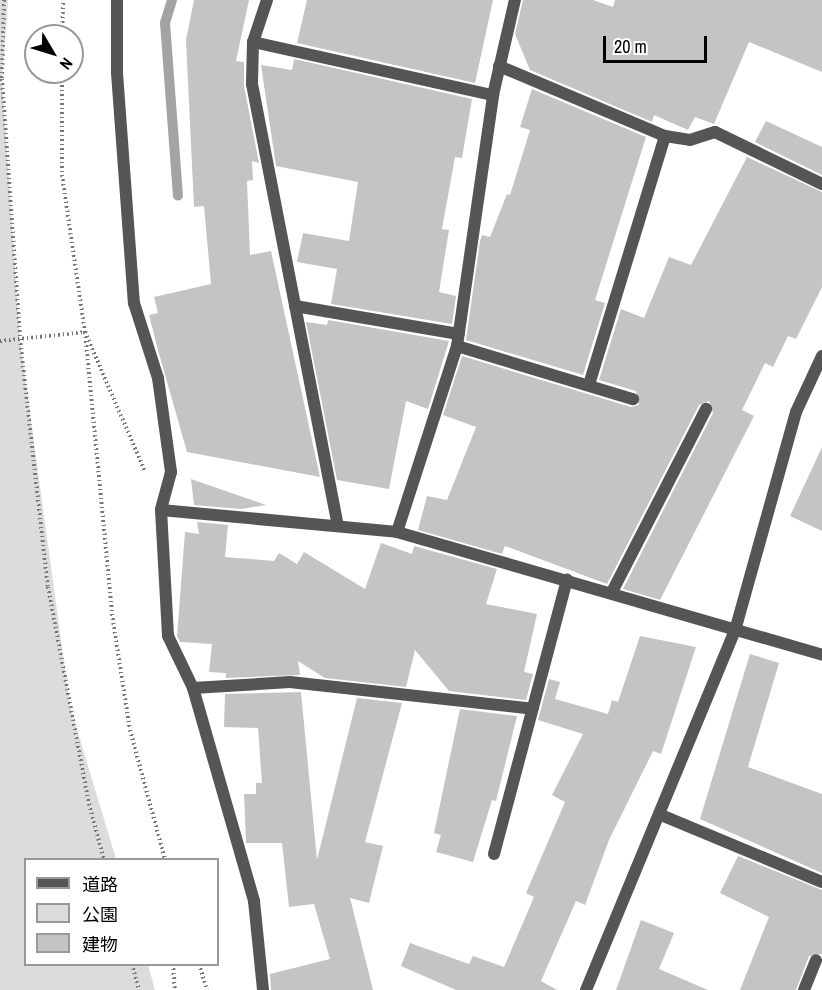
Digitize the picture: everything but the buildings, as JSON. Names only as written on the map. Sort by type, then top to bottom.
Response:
[{"type":"street","points":[[117,0],[117,73],[134,303],[158,378],[171,472],[161,510],[168,636],[194,688],[254,901],[263,990]]},
{"type":"street","points":[[267,0],[253,42],[252,84],[337,523]]},
{"type":"street","points":[[397,532],[458,340],[493,94],[515,0]]},
{"type":"street","points":[[253,42],[493,94]]},
{"type":"street","points":[[500,66],[664,136],[690,140],[715,132],[822,184]]},
{"type":"street","points":[[589,384],[664,136]]},
{"type":"street","points":[[295,306],[458,340],[633,399]]},
{"type":"street","points":[[586,990],[661,815],[736,627],[796,412],[822,356]]},
{"type":"street","points":[[612,592],[706,409]]},
{"type":"street","points":[[161,510],[337,523],[397,532],[736,627],[822,655]]},
{"type":"street","points":[[494,854],[567,580]]},
{"type":"street","points":[[194,688],[290,682],[533,709]]},
{"type":"street","points":[[661,815],[822,882]]},
{"type":"street","points":[[804,990],[816,960]]},
{"type":"path","points":[[4,0],[2,79],[20,339],[48,587],[89,804],[103,858]]},
{"type":"path","points":[[62,24],[63,0]]},
{"type":"path","points":[[62,84],[62,175],[85,332],[114,626],[130,730],[163,858]]},
{"type":"path","points":[[0,341],[85,332]]},
{"type":"path","points":[[85,332],[161,510]]},
{"type":"path","points":[[133,966],[139,990]]},
{"type":"path","points":[[173,966],[175,990]]},
{"type":"path","points":[[200,966],[207,990]]},
{"type":"green space","points":[[0,0],[8,0],[2,79],[20,340],[70,706],[116,858],[24,858],[24,966],[148,966],[155,990],[0,990]]},
{"type":"waterway","points":[[172,0],[165,23],[178,196]]}]
